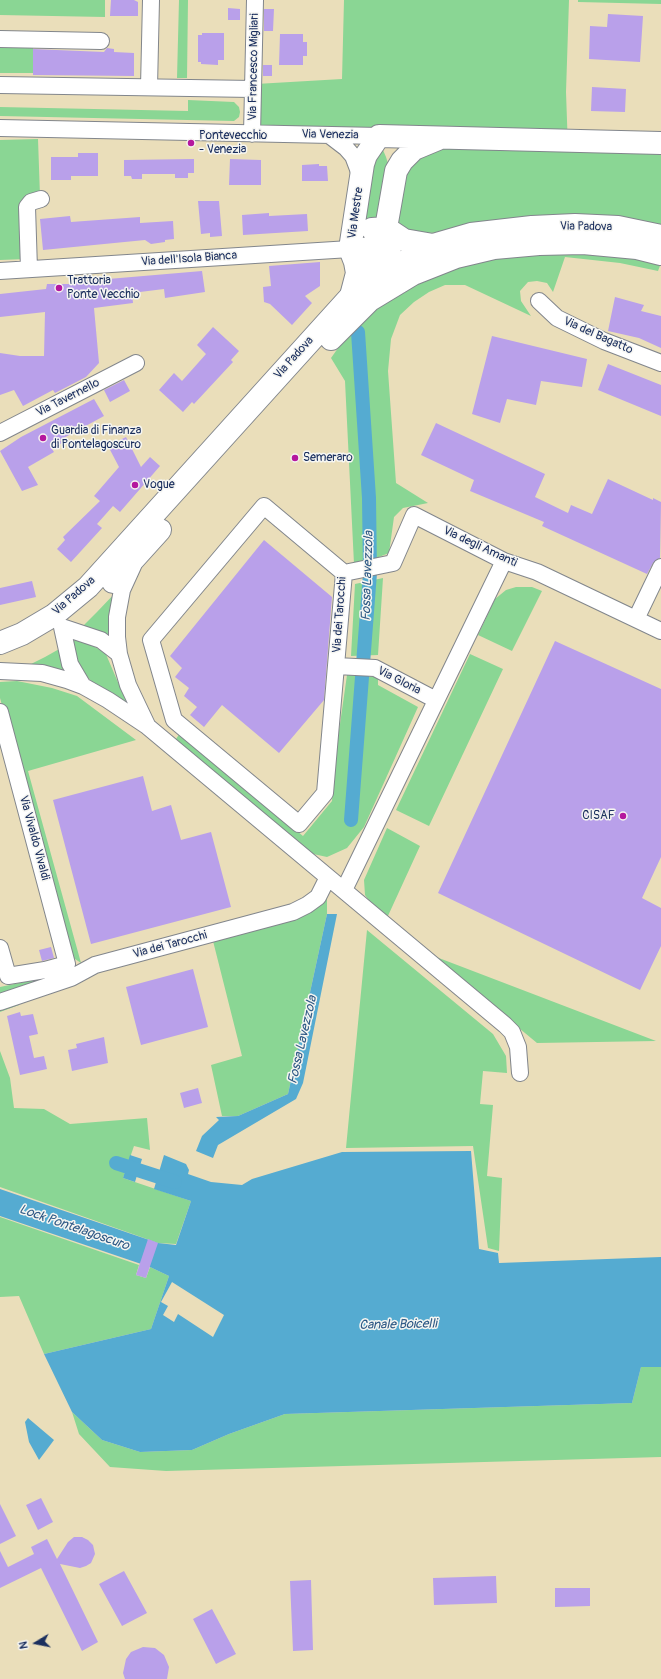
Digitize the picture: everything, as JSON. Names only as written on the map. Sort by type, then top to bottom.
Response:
[{"type":"main road","name":"Via Venezia","points":[[379,136],[661,142]]},
{"type":"main road","name":"Via Mestre","points":[[351,296],[357,272],[350,249],[361,177],[366,155],[379,136],[390,152],[396,171]]},
{"type":"main road","name":"Via Mestre","points":[[350,249],[362,250],[377,244],[386,228],[396,171],[414,149],[442,138]]},
{"type":"main road","name":"Via Padova","points":[[283,380],[338,331],[390,279],[433,245],[471,234],[554,226],[604,226],[661,236]]},
{"type":"main road","name":"Via Mestre","points":[[386,228],[390,247],[390,279]]},
{"type":"main road","points":[[386,228],[404,240],[433,245]]},
{"type":"main road","name":"Via Padova","points":[[0,658],[21,651],[58,621],[107,588],[138,556],[220,451],[283,380],[351,296],[390,279],[425,269],[456,257],[494,248],[539,244],[583,243],[637,248],[661,254]]},
{"type":"main road","name":"Via Mestre","points":[[350,249],[390,279]]},
{"type":"main road","name":"Via Padova","points":[[0,643],[58,621],[151,519],[220,451]]},
{"type":"street","points":[[150,87],[151,0]]},
{"type":"street","name":"Via Francesco Migliari","points":[[252,134],[255,0]]},
{"type":"street","points":[[0,39],[101,41]]},
{"type":"street","points":[[0,85],[253,89]]},
{"type":"street","name":"Via Venezia","points":[[0,128],[379,136]]},
{"type":"street","name":"Via Mestre","points":[[329,135],[346,148],[352,156],[361,177]]},
{"type":"street","points":[[29,269],[27,207],[31,202],[40,198]]},
{"type":"street","name":"Via dell'Isola Bianca","points":[[0,271],[350,249]]},
{"type":"street","name":"Via del Bagatto","points":[[539,301],[557,318],[604,341],[661,363]]},
{"type":"street","name":"Via Tavernello","points":[[0,433],[136,362]]},
{"type":"street","name":"Via dei Tarocchi","points":[[264,506],[351,572],[336,666],[325,793],[299,824],[174,720],[151,640],[264,506]]},
{"type":"street","name":"Via degli Amanti","points":[[351,572],[392,563],[414,515],[504,561],[537,572],[661,631]]},
{"type":"street","points":[[138,556],[122,590],[117,617],[119,654],[133,696],[148,726]]},
{"type":"street","points":[[344,890],[504,561]]},
{"type":"street","points":[[636,619],[661,567]]},
{"type":"street","points":[[58,621],[101,640],[119,654]]},
{"type":"street","points":[[58,621],[70,664],[83,686]]},
{"type":"street","name":"Via Gloria","points":[[336,666],[375,668],[436,700]]},
{"type":"street","points":[[0,671],[42,673],[83,686],[148,726],[505,1025],[512,1032],[518,1047],[520,1073]]},
{"type":"street","name":"Via Vivaldo Vivaldi","points":[[0,712],[69,971]]},
{"type":"street","points":[[160,737],[174,720]]},
{"type":"street","name":"Via dei Tarocchi","points":[[0,1002],[69,971],[293,912],[307,906],[318,897],[328,876]]},
{"type":"street","points":[[0,948],[8,976],[45,970],[69,971]]},
{"type":"green space","points":[[0,0],[105,0],[105,17],[0,15]]},
{"type":"green space","points":[[179,0],[188,0],[187,78],[177,78]]},
{"type":"green space","points":[[344,0],[569,0],[566,92],[568,149],[661,152],[661,228],[423,233],[403,230],[398,222],[398,182],[424,150],[255,129],[256,84],[342,79]]},
{"type":"green space","points":[[578,0],[661,0],[661,4],[578,2]]},
{"type":"green space","points":[[0,47],[33,47],[33,73],[0,73]]},
{"type":"green space","points":[[188,100],[234,102],[239,107],[239,117],[234,121],[0,116],[0,107],[188,111]]},
{"type":"green space","points":[[38,139],[40,196],[36,196],[26,259],[0,260],[0,140]]},
{"type":"green space","points":[[380,143],[391,173],[381,224],[363,225],[368,161]]},
{"type":"green space","points":[[607,250],[661,263],[658,271],[620,263],[565,257],[553,292],[547,283],[537,281],[528,282],[520,291],[521,301],[531,316],[465,285],[445,285],[429,292],[414,302],[400,315],[391,339],[388,371],[396,483],[428,503],[403,508],[394,517],[389,553],[374,559],[354,564],[345,381],[331,358],[348,334],[391,296],[464,260]]},
{"type":"green space","points":[[383,578],[378,655],[351,656],[355,584]]},
{"type":"green space","points":[[516,587],[532,587],[542,591],[512,651],[478,635],[495,599],[506,590]]},
{"type":"green space","points":[[117,591],[112,639],[81,628],[97,612]]},
{"type":"green space","points":[[76,638],[105,652],[126,701],[120,706],[95,685],[82,671],[71,645]]},
{"type":"green space","points":[[61,648],[71,676],[27,666],[45,657]]},
{"type":"green space","points":[[470,654],[503,669],[429,826],[396,810]]},
{"type":"green space","points":[[347,675],[378,677],[378,685],[418,707],[364,827],[347,848],[327,857],[304,852],[174,742],[180,733],[303,836],[332,801],[336,752]]},
{"type":"green space","points":[[17,681],[52,688],[77,696],[136,740],[28,771],[81,963],[69,955],[0,698],[0,682]]},
{"type":"green space","points":[[387,828],[420,846],[387,918],[374,908],[365,895],[364,880]]},
{"type":"green space","points":[[327,898],[327,914],[288,1094],[238,1116],[222,1116],[211,1065],[242,1056],[213,941],[304,914],[316,909]]},
{"type":"green space","points":[[367,930],[493,1034],[506,1056],[507,1073],[483,1071],[480,1104],[493,1105],[487,1176],[502,1178],[499,1251],[488,1248],[473,1146],[346,1148]]},
{"type":"green space","points":[[431,955],[656,1041],[537,1043]]},
{"type":"green space","points":[[53,976],[15,992],[19,1005],[0,1012],[0,987]]},
{"type":"green space","points":[[0,1051],[10,1078],[14,1108],[44,1109],[70,1124],[147,1118],[150,1150],[134,1146],[123,1178],[191,1201],[176,1244],[158,1243],[0,1187]]},
{"type":"green space","points":[[0,1217],[139,1265],[136,1275],[146,1278],[150,1267],[169,1276],[151,1329],[44,1354],[19,1296],[0,1297]]},
{"type":"green space","points":[[641,1367],[661,1367],[661,1457],[166,1471],[110,1467],[79,1434],[72,1412],[102,1440],[140,1452],[192,1450],[229,1434],[285,1414],[632,1403]]},
{"type":"water","points":[[327,914],[337,914],[303,1083],[296,1099],[218,1145],[213,1158],[196,1151],[202,1136],[219,1120],[216,1117],[238,1116],[288,1094]]},
{"type":"water","points":[[471,1151],[479,1249],[498,1253],[499,1263],[661,1257],[661,1367],[641,1367],[632,1403],[285,1414],[229,1434],[192,1450],[140,1452],[102,1440],[72,1412],[44,1354],[151,1329],[169,1276],[150,1267],[0,1216],[0,1189],[158,1243],[176,1245],[191,1201],[154,1189],[164,1155],[186,1164],[189,1170],[188,1174],[211,1182],[242,1185],[252,1179],[342,1152]]},
{"type":"water","points":[[130,1155],[142,1159],[135,1182],[123,1178]]},
{"type":"water","points":[[28,1418],[54,1440],[39,1460],[29,1442],[25,1422]]},
{"type":"pier","points":[[172,1282],[224,1315],[213,1337],[178,1314],[174,1322],[163,1315],[168,1306],[161,1302]]},
{"type":"building","points":[[111,0],[134,0],[138,2],[138,16],[110,16]]},
{"type":"building","points":[[228,8],[240,9],[240,20],[228,20]]},
{"type":"building","points":[[264,9],[274,9],[273,31],[264,31]]},
{"type":"building","points":[[608,14],[643,16],[640,62],[589,59],[590,26],[607,27]]},
{"type":"building","points":[[202,33],[224,33],[224,60],[218,60],[218,65],[201,64],[201,62],[198,62],[198,35],[202,35]]},
{"type":"building","points":[[280,34],[303,34],[303,42],[307,42],[307,56],[303,56],[303,65],[279,65]]},
{"type":"building","points":[[107,48],[114,49],[114,52],[134,53],[134,76],[33,75],[33,49],[104,52]]},
{"type":"building","points":[[263,65],[272,65],[272,76],[263,76]]},
{"type":"building","points":[[592,87],[626,89],[625,112],[591,111]]},
{"type":"building","points":[[78,153],[98,153],[98,176],[71,176],[71,180],[51,180],[51,157],[78,157]]},
{"type":"building","points":[[194,159],[194,173],[188,173],[188,178],[175,178],[175,174],[142,174],[142,179],[132,179],[131,176],[124,176],[124,160]]},
{"type":"building","points":[[230,159],[261,160],[261,185],[229,185]]},
{"type":"building","points":[[319,164],[319,166],[327,166],[328,181],[302,181],[302,165]]},
{"type":"building","points":[[198,201],[219,201],[222,236],[210,237],[210,233],[201,234]]},
{"type":"building","points":[[269,213],[269,216],[307,214],[308,231],[243,235],[242,215]]},
{"type":"building","points":[[70,216],[71,222],[140,217],[140,223],[173,221],[174,239],[151,244],[145,240],[43,250],[40,219]]},
{"type":"building","points":[[320,262],[320,286],[305,296],[312,303],[292,325],[270,304],[264,302],[263,287],[271,286],[269,266]]},
{"type":"building","points":[[202,271],[205,292],[165,298],[164,289],[132,293],[133,303],[94,308],[99,363],[86,377],[55,393],[53,390],[23,406],[14,390],[0,395],[0,353],[20,356],[44,356],[45,312],[0,317],[0,294],[46,289],[47,284],[73,284],[73,282]]},
{"type":"building","points":[[615,297],[644,305],[641,311],[661,316],[661,348],[639,338],[608,331]]},
{"type":"building","points":[[213,327],[239,351],[231,360],[233,362],[194,404],[192,402],[183,412],[159,390],[174,373],[182,381],[206,354],[197,345]]},
{"type":"building","points":[[492,336],[587,359],[582,387],[541,381],[536,405],[507,399],[500,423],[472,414]]},
{"type":"building","points":[[608,364],[661,385],[661,416],[598,390]]},
{"type":"building","points":[[124,380],[130,391],[110,402],[104,390]]},
{"type":"building","points":[[94,399],[104,416],[60,440],[62,443],[52,449],[54,452],[28,467],[38,485],[22,491],[0,451],[21,437]]},
{"type":"building","points":[[436,423],[545,474],[535,497],[568,513],[571,505],[592,514],[608,479],[653,500],[653,498],[661,502],[660,558],[653,563],[647,574],[542,526],[544,522],[470,491],[474,480],[421,455]]},
{"type":"building","points":[[126,437],[141,467],[150,457],[160,466],[120,512],[113,506],[97,524],[102,528],[71,562],[57,549],[65,540],[63,537],[100,501],[94,496],[119,467],[108,446]]},
{"type":"building","points":[[264,540],[332,597],[324,700],[279,753],[222,705],[204,727],[190,715],[197,707],[184,696],[189,688],[175,677],[182,668],[170,656]]},
{"type":"building","points":[[32,581],[36,597],[0,605],[0,588]]},
{"type":"building","points":[[555,641],[661,689],[661,857],[642,898],[661,908],[661,946],[640,990],[438,893]]},
{"type":"building","points":[[143,776],[152,811],[171,805],[181,840],[211,832],[231,907],[91,944],[53,800]]},
{"type":"building","points":[[51,947],[54,958],[42,961],[39,950]]},
{"type":"building","points":[[193,969],[208,1027],[141,1045],[126,987]]},
{"type":"building","points":[[20,1012],[21,1016],[33,1014],[38,1034],[29,1036],[34,1058],[44,1056],[47,1069],[20,1075],[7,1016]]},
{"type":"building","points":[[104,1037],[108,1063],[72,1071],[68,1050],[77,1048],[76,1044]]},
{"type":"building","points":[[198,1088],[202,1103],[184,1108],[180,1093]]},
{"type":"building","points":[[148,1239],[158,1243],[146,1278],[136,1275]]},
{"type":"building","points":[[41,1498],[53,1522],[38,1530],[26,1505]]},
{"type":"building","points":[[0,1504],[16,1536],[0,1544]]},
{"type":"building","points":[[74,1537],[82,1537],[88,1540],[93,1545],[95,1554],[91,1563],[80,1568],[60,1564],[98,1642],[82,1651],[41,1568],[0,1588],[0,1551],[8,1567],[34,1554],[31,1547],[47,1539],[57,1559],[68,1542]]},
{"type":"building","points":[[124,1571],[147,1613],[122,1626],[99,1584]]},
{"type":"building","points":[[496,1576],[497,1603],[434,1605],[433,1578]]},
{"type":"building","points":[[311,1580],[313,1650],[293,1651],[290,1581]]},
{"type":"building","points":[[555,1588],[590,1588],[590,1606],[555,1607]]},
{"type":"building","points":[[212,1609],[236,1654],[216,1664],[193,1619]]},
{"type":"building","points":[[143,1647],[155,1648],[164,1655],[169,1667],[167,1679],[125,1679],[123,1673],[126,1659],[131,1652]]},
{"type":"waterway","name":"Fossa Lavezzola","points":[[351,820],[370,573],[369,498],[358,332]]},
{"type":"waterway","points":[[116,1163],[175,1182]]},
{"type":"place","name":"Pontevecchio - Venezia","points":[[191,143]]},
{"type":"place","name":"Trattoria Ponte Vecchio","points":[[59,288]]},
{"type":"place","name":"Guardia di Finanza di Pontelagoscuro","points":[[43,438]]},
{"type":"place","name":"Semeraro","points":[[295,458]]},
{"type":"place","name":"Vogue","points":[[135,485]]},
{"type":"place","name":"CISAF","points":[[623,816]]},
{"type":"water label","name":"Lock Pontelagoscuro","points":[[74,1228]]},
{"type":"water label","name":"Canale Boicelli","points":[[398,1325]]}]
